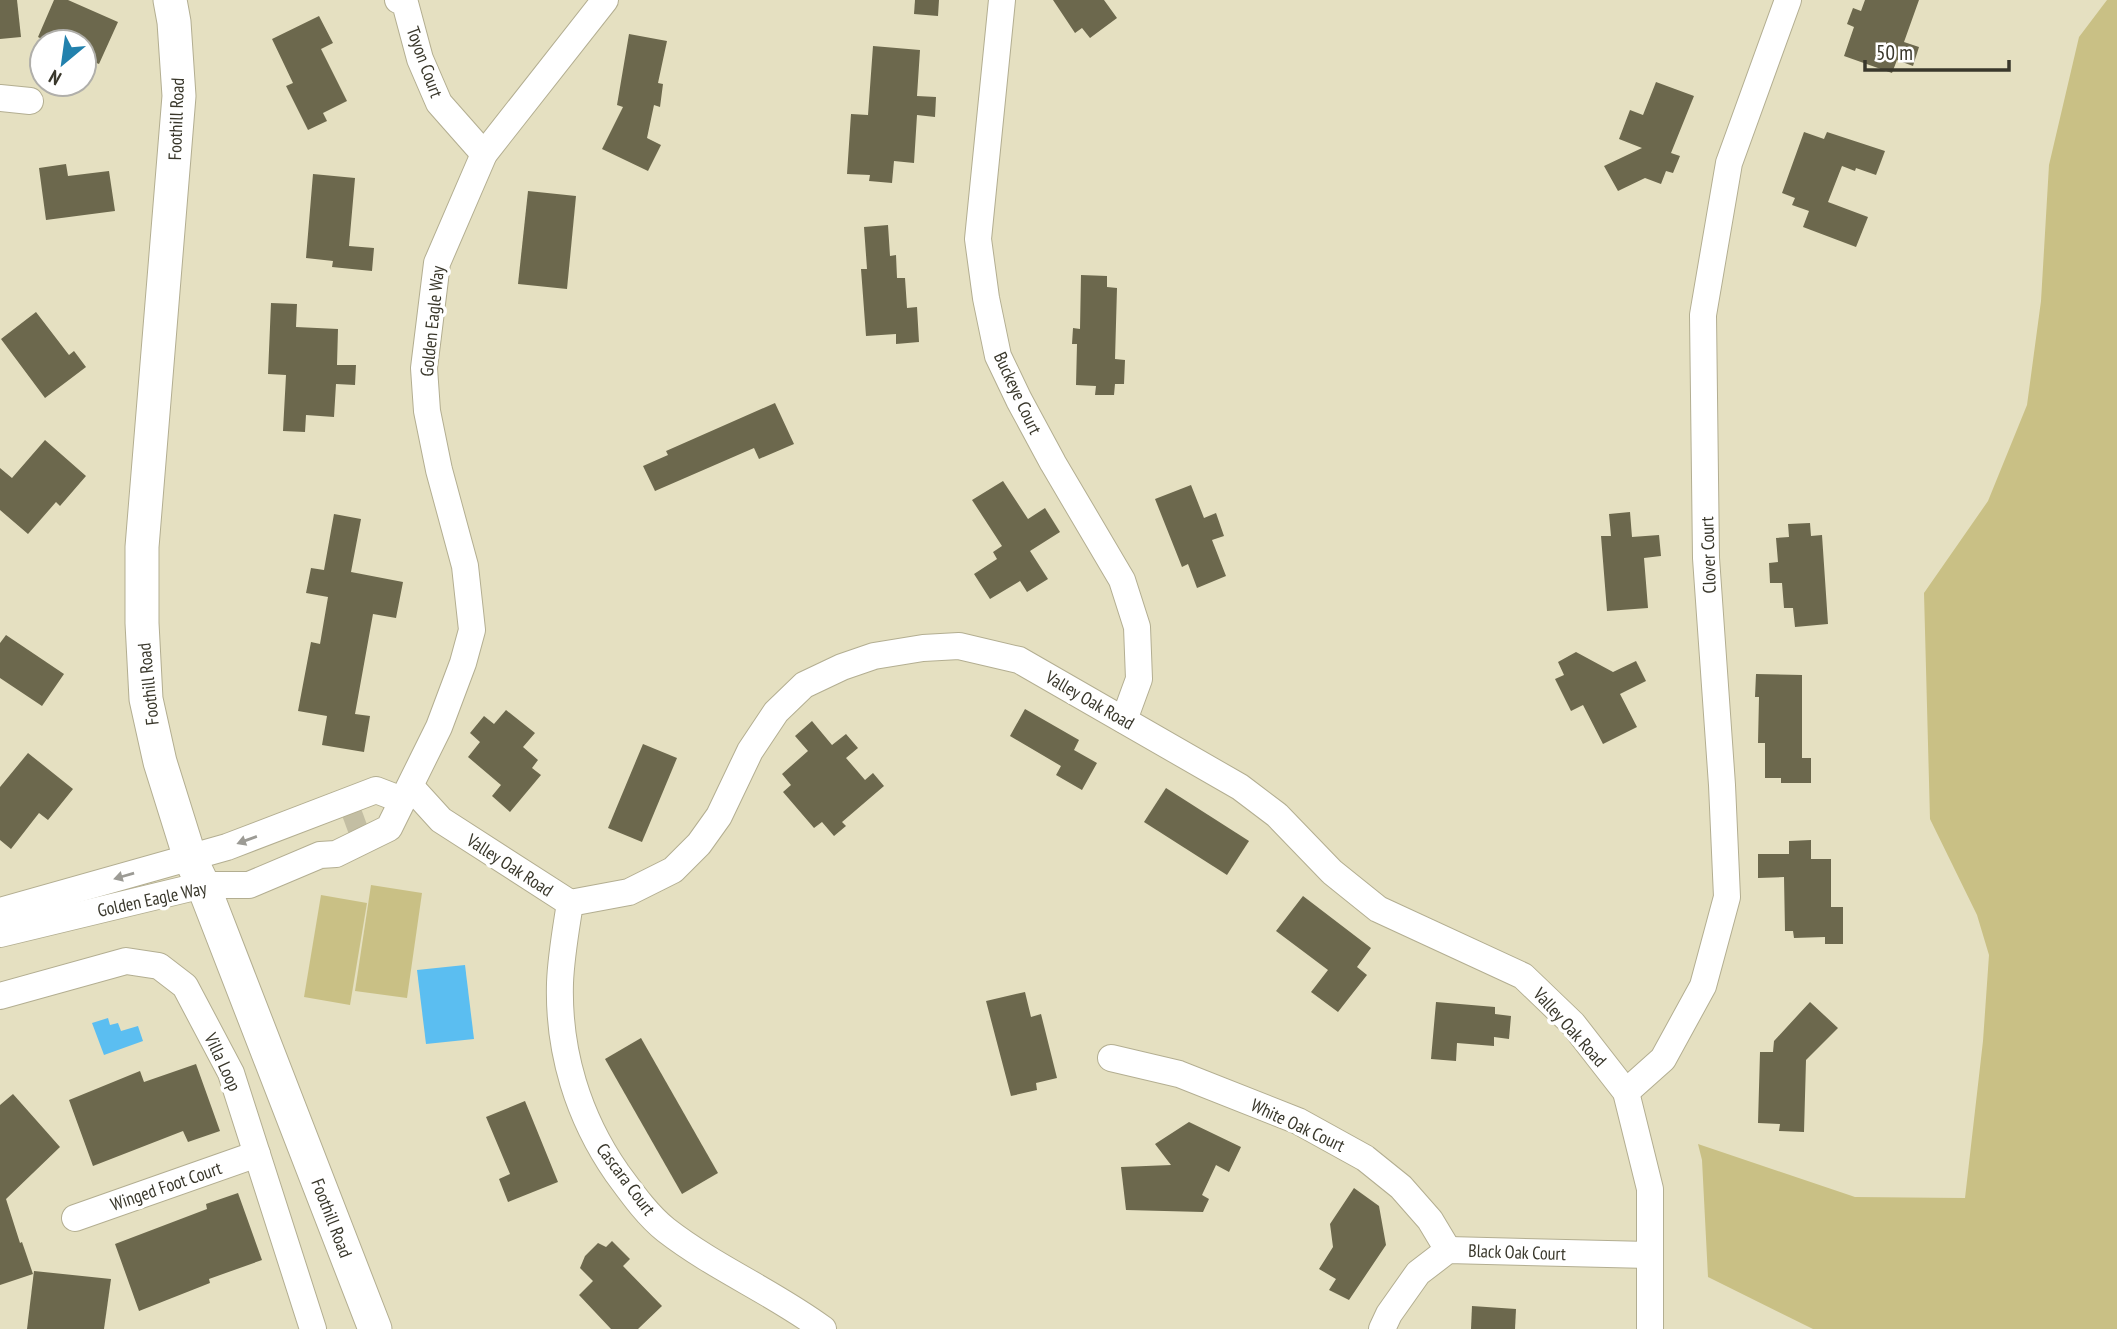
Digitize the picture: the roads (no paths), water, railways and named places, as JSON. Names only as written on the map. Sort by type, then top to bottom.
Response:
[{"type":"main road","name":"Foothill Road","points":[[170,0],[179,96],[142,547],[146,699],[160,762],[197,872],[375,1329]]},
{"type":"street","name":"Toyon Court","points":[[398,0],[405,3],[419,59],[439,103],[484,154]]},
{"type":"street","name":"Golden Eagle Way","points":[[312,839],[336,854],[390,828],[439,727],[463,663],[472,630],[465,566],[439,470],[427,411],[424,368],[437,263],[484,154],[605,0]]},
{"type":"street","name":"Buckeye Court","points":[[1002,0],[978,239],[986,298],[998,356],[1019,400],[1122,580],[1137,626],[1139,679],[1124,720]]},
{"type":"street","name":"Clover Court","points":[[1626,1092],[1663,1059],[1703,986],[1727,897],[1706,558],[1703,315],[1729,163],[1788,0]]},
{"type":"street","points":[[0,97],[30,101]]},
{"type":"street","name":"Valley Oak Road","points":[[407,794],[441,820],[570,903],[629,892],[673,870],[699,844],[719,816],[750,751],[776,712],[804,685],[874,656],[923,648],[959,646],[1019,660],[1241,787],[1277,815],[1332,873],[1378,909],[1523,976],[1573,1024],[1626,1092],[1650,1189],[1650,1329]]},
{"type":"street","name":"Golden Eagle Way","points":[[0,911],[197,872],[249,885],[376,790],[407,794]]},
{"type":"street","name":"Golden Eagle Way","points":[[0,934],[197,872],[357,826],[383,816],[407,794]]},
{"type":"street","name":"Cascara Court","points":[[570,903],[560,982],[564,1054],[582,1109],[600,1149],[632,1193],[663,1228],[708,1259],[824,1329]]},
{"type":"street","name":"Villa Loop","points":[[0,996],[126,961],[159,966],[185,986],[231,1073],[313,1329]]},
{"type":"street","name":"White Oak Court","points":[[1111,1058],[1179,1073],[1298,1121],[1365,1158],[1401,1186],[1430,1220],[1448,1250]]},
{"type":"street","name":"Winged Foot Court","points":[[75,1218],[257,1154]]},
{"type":"street","name":"Black Oak Court","points":[[1382,1329],[1389,1314],[1418,1273],[1448,1250],[1649,1255]]},
{"type":"water","points":[[465,965],[474,1039],[426,1044],[417,970]]},
{"type":"water","points":[[108,1018],[110,1025],[118,1023],[121,1031],[138,1026],[143,1041],[104,1055],[92,1023]]},
{"type":"tunnel","points":[[347,829],[366,822]]}]
